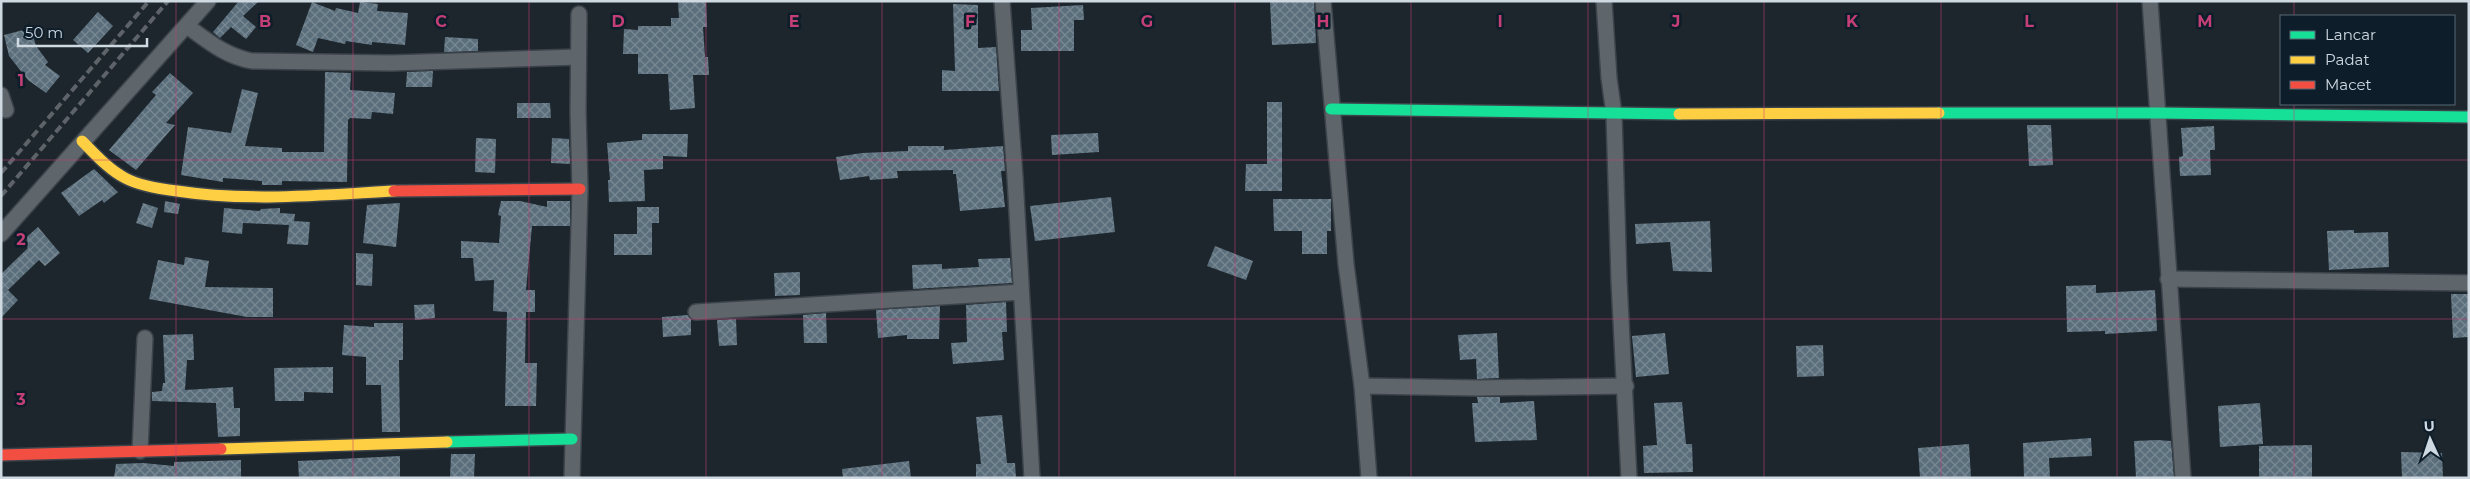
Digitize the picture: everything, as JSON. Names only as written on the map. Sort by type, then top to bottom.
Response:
[{"type":"street","points":[[1,234],[208,1]]},
{"type":"street","points":[[1002,1],[1022,292],[1032,478]]},
{"type":"street","points":[[1323,1],[1331,109],[1346,264],[1362,386],[1369,478]]},
{"type":"street","points":[[1604,1],[1609,78],[1614,114],[1629,478]]},
{"type":"street","points":[[2150,1],[2183,478]]},
{"type":"street","points":[[572,478],[580,189],[579,14]]},
{"type":"street","points":[[187,26],[223,52],[236,58],[252,61],[391,63],[578,57]]},
{"type":"street","points":[[1331,109],[1614,114],[2159,113],[2469,117]]},
{"type":"street","points":[[82,141],[124,177],[156,186],[197,193],[263,196],[580,189]]},
{"type":"street","points":[[2168,279],[2469,284]]},
{"type":"street","points":[[696,312],[1022,292]]},
{"type":"street","points":[[140,451],[145,338]]},
{"type":"street","points":[[1362,386],[1478,388],[1626,386]]},
{"type":"street","points":[[1,455],[572,439]]},
{"type":"building","points":[[239,1],[259,1],[243,16],[256,27],[246,39],[231,27],[220,38],[213,32]]},
{"type":"building","points":[[678,1],[706,1],[707,27],[703,27],[705,57],[708,57],[709,75],[693,75],[695,108],[670,110],[668,74],[638,74],[638,54],[623,54],[624,29],[638,30],[638,26],[671,26],[671,18],[679,18]]},
{"type":"building","points":[[1270,1],[1314,1],[1316,43],[1272,45]]},
{"type":"building","points":[[312,2],[335,11],[336,8],[358,13],[360,2],[378,4],[377,11],[408,13],[405,45],[372,42],[372,45],[346,41],[345,44],[318,38],[313,52],[296,45]]},
{"type":"building","points":[[953,4],[978,5],[978,48],[996,47],[999,91],[942,91],[942,70],[955,71]]},
{"type":"building","points":[[1083,5],[1084,20],[1074,20],[1074,51],[1021,51],[1021,30],[1032,30],[1031,8]]},
{"type":"building","points":[[98,12],[113,26],[88,53],[73,40]]},
{"type":"building","points":[[31,28],[36,46],[48,62],[45,65],[60,76],[46,93],[28,80],[9,56],[4,35]]},
{"type":"building","points":[[445,37],[478,39],[478,51],[444,52]]},
{"type":"building","points":[[433,71],[432,87],[406,87],[407,72]]},
{"type":"building","points":[[325,72],[351,73],[350,90],[395,93],[393,114],[372,112],[371,119],[350,118],[348,120],[347,182],[282,181],[282,185],[262,185],[262,181],[223,178],[223,182],[181,175],[188,127],[231,133],[242,89],[258,93],[245,146],[282,148],[282,152],[324,152]]},
{"type":"building","points":[[170,73],[193,93],[166,123],[175,125],[136,170],[109,150],[156,95],[152,92]]},
{"type":"building","points":[[1267,102],[1282,102],[1282,191],[1245,191],[1246,164],[1267,164]]},
{"type":"building","points":[[517,103],[550,103],[551,118],[517,118]]},
{"type":"building","points":[[2027,125],[2051,125],[2053,165],[2029,166]]},
{"type":"building","points":[[2214,126],[2215,150],[2210,150],[2211,175],[2180,176],[2179,157],[2183,156],[2181,128]]},
{"type":"building","points":[[1098,133],[1099,152],[1052,155],[1051,135]]},
{"type":"building","points":[[642,134],[688,134],[687,157],[663,156],[663,169],[644,170],[645,201],[609,202],[608,180],[610,180],[607,143],[642,140]]},
{"type":"building","points":[[476,138],[496,139],[495,173],[475,172]]},
{"type":"building","points":[[552,138],[569,139],[570,164],[551,163]]},
{"type":"building","points":[[908,146],[944,146],[944,150],[1003,146],[1005,171],[1001,171],[1005,207],[960,211],[956,174],[953,174],[953,170],[897,171],[898,178],[870,180],[869,176],[840,180],[836,157],[862,153],[908,151]]},
{"type":"building","points":[[94,169],[118,192],[104,203],[102,200],[79,216],[61,193]]},
{"type":"building","points":[[1111,197],[1115,232],[1035,241],[1030,206]]},
{"type":"building","points":[[1273,199],[1331,199],[1331,231],[1327,231],[1327,254],[1302,254],[1302,231],[1274,231]]},
{"type":"building","points":[[165,201],[180,204],[178,214],[164,212]]},
{"type":"building","points":[[501,201],[520,201],[547,207],[547,201],[570,201],[570,226],[532,226],[526,290],[535,290],[535,312],[526,312],[525,363],[537,363],[536,406],[505,406],[507,312],[493,311],[494,280],[475,281],[473,258],[461,258],[461,241],[499,243],[501,216],[498,215]]},
{"type":"building","points":[[143,203],[158,208],[152,228],[136,223]]},
{"type":"building","points":[[400,203],[396,247],[363,243],[367,205]]},
{"type":"building","points":[[637,207],[659,207],[659,223],[652,223],[652,255],[614,255],[614,234],[637,234]]},
{"type":"building","points":[[224,208],[260,211],[261,209],[280,208],[280,213],[295,214],[294,221],[310,222],[308,245],[287,244],[289,225],[243,223],[242,234],[222,232]]},
{"type":"building","points":[[1710,221],[1712,272],[1673,271],[1670,242],[1636,244],[1635,224]]},
{"type":"building","points":[[38,227],[60,253],[45,266],[39,260],[8,290],[18,300],[1,318],[1,274],[28,248],[22,241]]},
{"type":"building","points":[[2354,230],[2354,233],[2388,232],[2389,267],[2329,270],[2327,231]]},
{"type":"building","points":[[1215,246],[1253,261],[1246,280],[1207,266]]},
{"type":"building","points":[[356,253],[373,254],[372,286],[356,285]]},
{"type":"building","points":[[185,257],[209,261],[205,287],[273,288],[273,317],[247,317],[149,299],[158,260],[184,265]]},
{"type":"building","points":[[1010,258],[1012,283],[913,289],[912,265],[942,264],[942,269],[979,267],[978,259]]},
{"type":"building","points":[[800,272],[800,295],[775,296],[774,273]]},
{"type":"building","points":[[2096,285],[2096,293],[2155,290],[2157,331],[2105,334],[2105,331],[2067,332],[2066,286]]},
{"type":"building","points":[[2451,294],[2469,294],[2469,337],[2453,338]]},
{"type":"building","points":[[1006,302],[1007,332],[1002,332],[1004,360],[953,364],[951,343],[967,342],[966,305]]},
{"type":"building","points":[[434,304],[435,318],[415,320],[414,305]]},
{"type":"building","points":[[940,306],[939,339],[907,339],[907,335],[878,338],[876,310]]},
{"type":"building","points":[[826,313],[827,343],[804,343],[803,315]]},
{"type":"building","points":[[688,315],[691,319],[691,335],[663,337],[662,317]]},
{"type":"building","points":[[736,319],[737,345],[719,346],[717,320]]},
{"type":"building","points":[[374,323],[403,323],[403,360],[399,360],[400,432],[382,432],[381,385],[366,385],[366,357],[342,355],[344,325],[374,327]]},
{"type":"building","points":[[1497,333],[1499,378],[1477,379],[1476,359],[1460,360],[1458,335]]},
{"type":"building","points":[[1665,333],[1669,374],[1636,377],[1632,336]]},
{"type":"building","points":[[193,334],[194,360],[187,360],[185,390],[233,387],[234,408],[240,408],[240,436],[218,437],[216,403],[152,401],[152,392],[162,391],[163,383],[165,383],[163,335]]},
{"type":"building","points":[[1823,345],[1824,376],[1797,377],[1796,346]]},
{"type":"building","points":[[333,367],[333,393],[304,392],[304,401],[275,401],[274,368]]},
{"type":"building","points":[[1477,397],[1500,397],[1500,403],[1534,401],[1537,440],[1475,442],[1472,403],[1478,403]]},
{"type":"building","points":[[1682,402],[1686,444],[1692,444],[1693,472],[1644,473],[1643,446],[1657,445],[1654,403]]},
{"type":"building","points":[[2260,403],[2263,444],[2220,447],[2218,406]]},
{"type":"building","points":[[1002,415],[1007,463],[1015,463],[1016,478],[976,478],[976,464],[981,464],[976,417]]},
{"type":"building","points":[[2091,438],[2092,456],[2049,458],[2050,478],[2024,478],[2023,443]]},
{"type":"building","points":[[2134,441],[2171,441],[2174,478],[2136,478]]},
{"type":"building","points":[[1969,444],[1971,478],[1920,478],[1918,448]]},
{"type":"building","points":[[2312,445],[2312,478],[2259,478],[2259,446]]},
{"type":"building","points":[[2401,452],[2442,453],[2443,478],[2402,478]]},
{"type":"building","points":[[451,454],[475,454],[474,478],[450,478]]},
{"type":"building","points":[[400,456],[400,478],[299,478],[298,461]]},
{"type":"building","points":[[241,460],[241,478],[114,478],[116,464],[143,463],[174,466],[174,462]]},
{"type":"building","points":[[909,461],[911,478],[843,478],[842,469]]},
{"type":"railway","points":[[1,173],[149,1]]},
{"type":"railway","points":[[1,196],[168,1]]},
{"type":"traffic: fast","points":[[1331,109],[1679,114]]},
{"type":"traffic: fast","points":[[1939,113],[2159,113],[2469,117]]},
{"type":"traffic: fast","points":[[447,442],[572,439]]},
{"type":"traffic: slow","points":[[1679,114],[1939,113]]},
{"type":"traffic: slow","points":[[82,141],[113,170],[125,178],[150,187],[204,194],[258,197],[394,191]]},
{"type":"traffic: slow","points":[[221,449],[447,442]]},
{"type":"traffic: jam","points":[[394,191],[580,189]]},
{"type":"traffic: jam","points":[[1,455],[221,449]]}]
